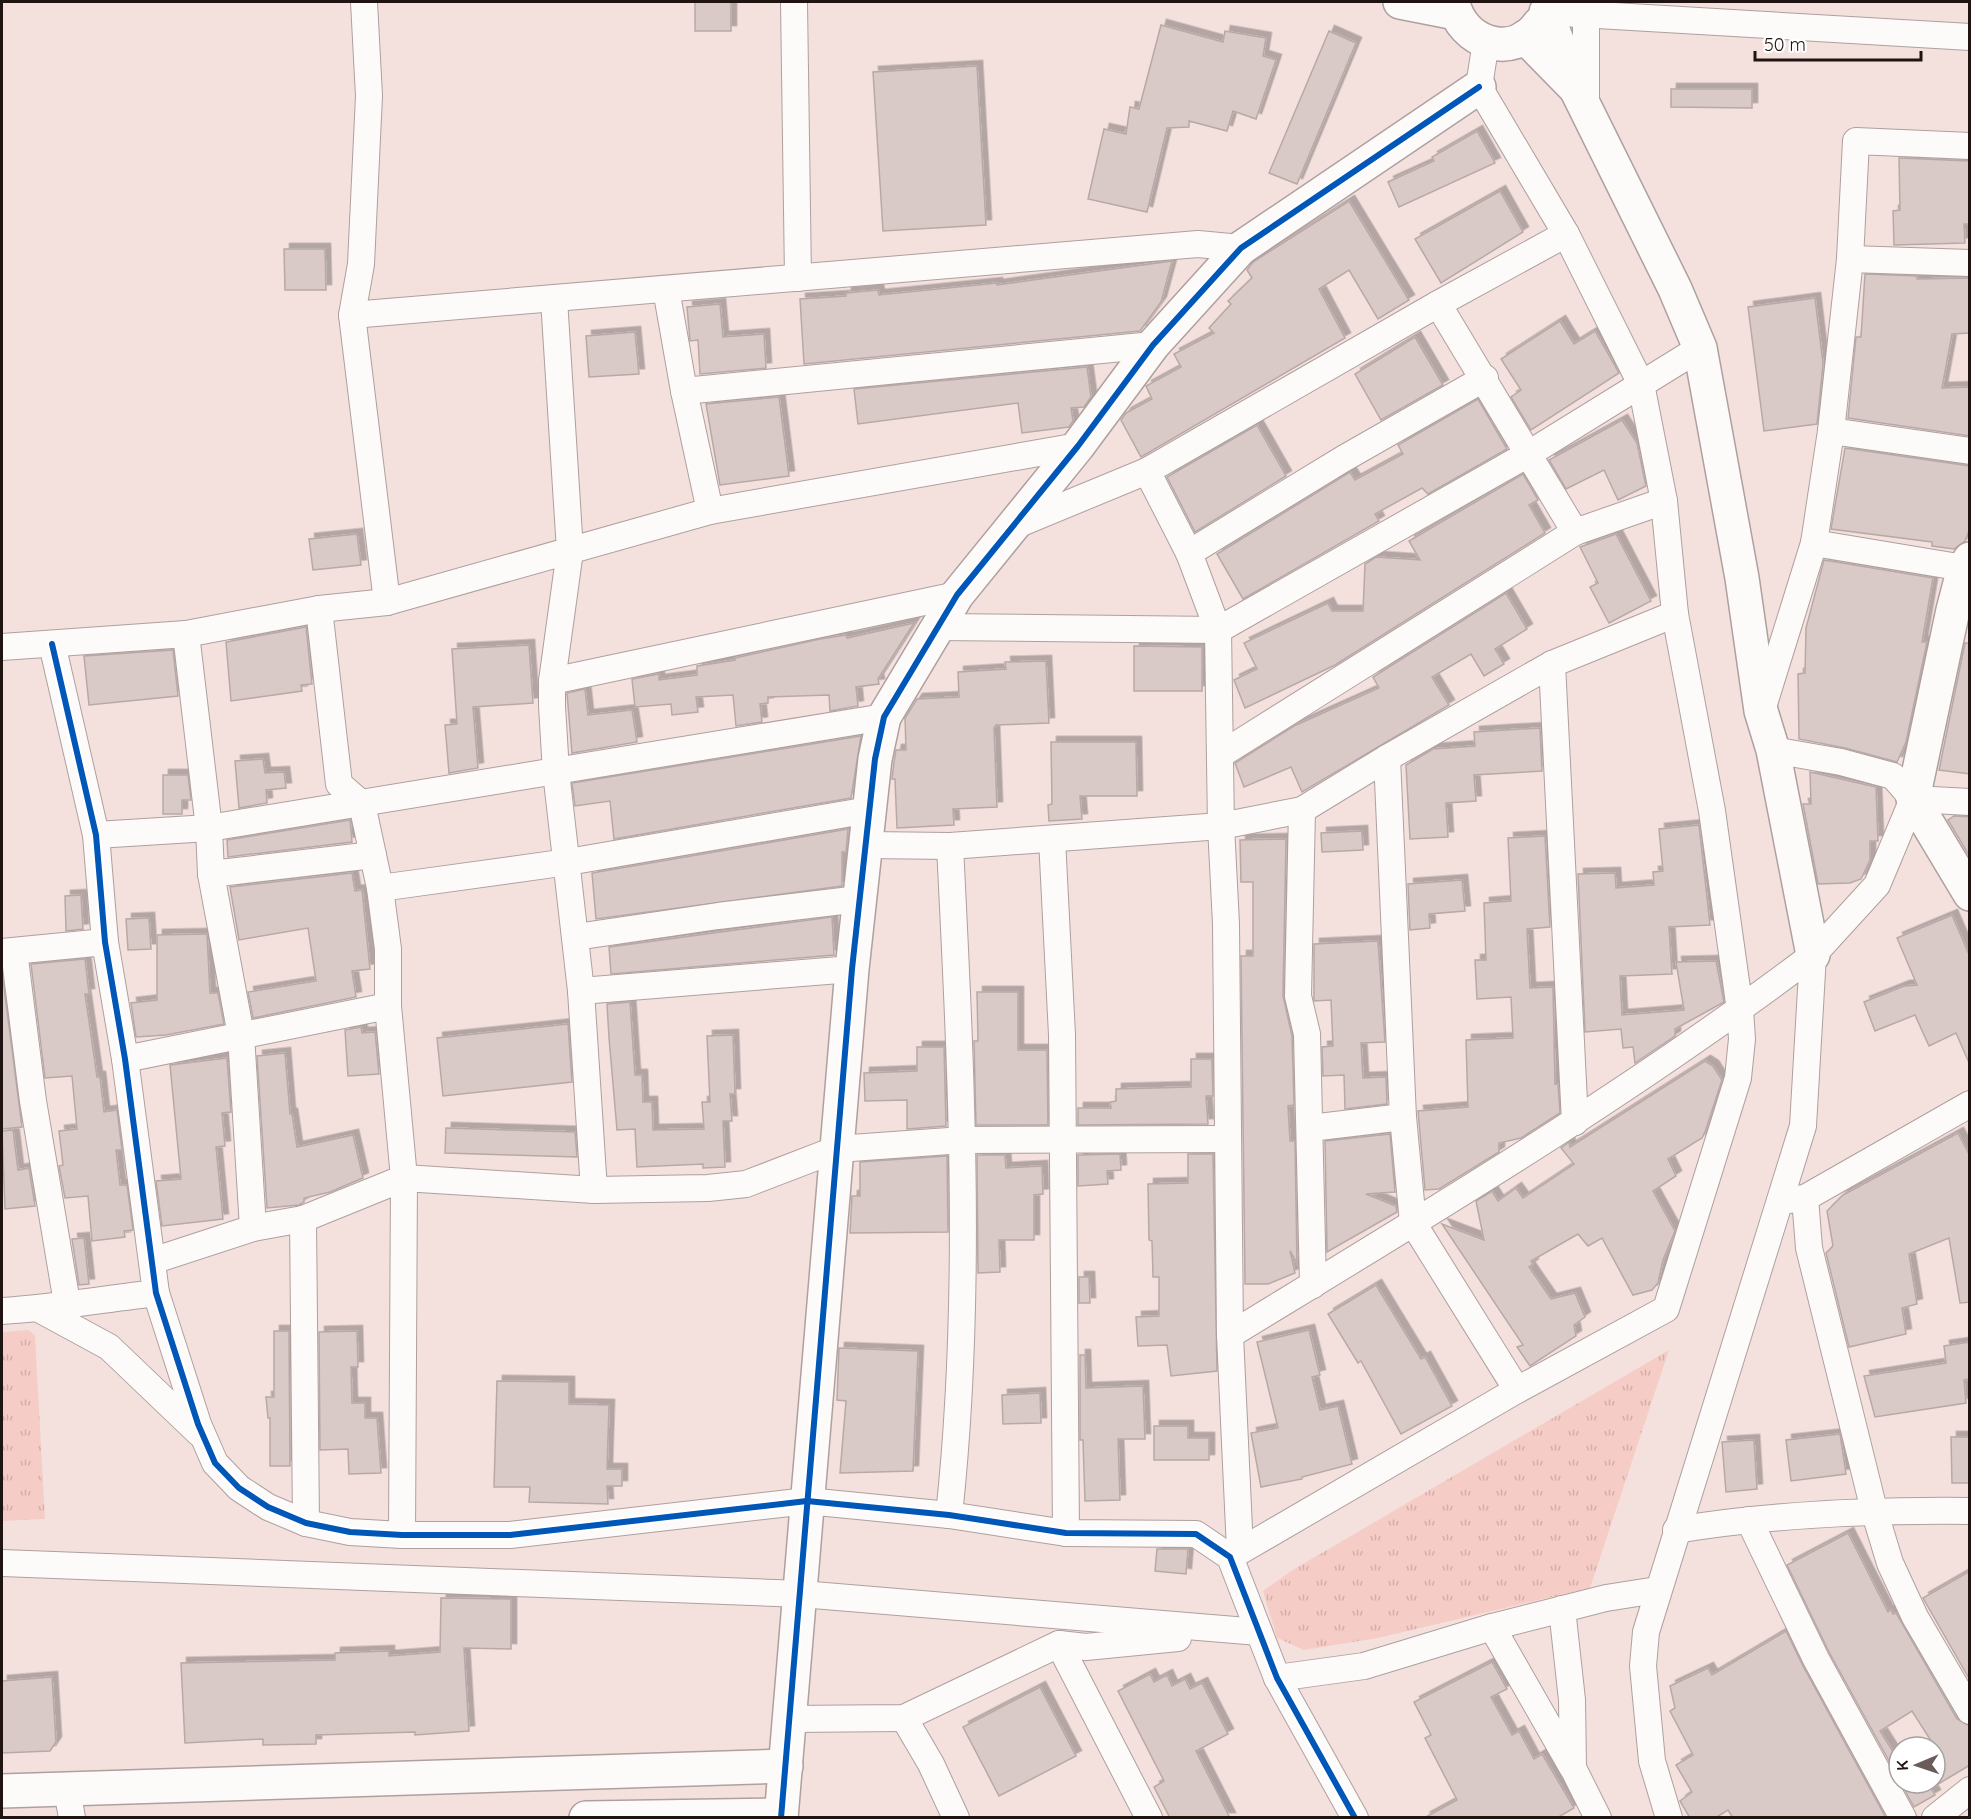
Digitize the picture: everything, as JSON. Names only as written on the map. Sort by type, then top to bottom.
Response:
[{"type":"street","points":[[364,2],[369,96],[361,264],[352,315],[387,602]]},
{"type":"street","points":[[794,2],[798,278]]},
{"type":"street","points":[[1400,2],[1454,7],[1464,28],[1486,41],[1509,43],[1525,38],[1538,27],[1547,7]]},
{"type":"street","points":[[1547,7],[1586,14],[1970,37]]},
{"type":"street","points":[[1547,7],[1581,99],[1675,289],[1700,348],[1742,578],[1761,711],[1773,750],[1813,955],[1803,1126],[1793,1199],[1676,1530],[1646,1632],[1642,1666],[1652,1761],[1670,1818]]},
{"type":"street","points":[[1581,99],[1586,14]]},
{"type":"street","points":[[1525,38],[1581,99]]},
{"type":"street","points":[[1235,1553],[1517,1390],[1666,1309],[1737,1078],[1742,1039],[1740,1010],[1712,811],[1675,614],[1664,501],[1641,384],[1566,234],[1479,87],[1486,41]]},
{"type":"street","points":[[586,1818],[781,1816],[852,969],[875,759],[884,717],[957,595],[1078,446],[1154,345],[1241,248],[1479,87]]},
{"type":"street","points":[[1761,711],[1814,543],[1831,430],[1850,259],[1856,141],[1970,146]]},
{"type":"street","points":[[1014,526],[1147,471],[1438,304],[1566,234]]},
{"type":"street","points":[[352,315],[1198,244],[1241,248]]},
{"type":"street","points":[[1850,259],[1970,264]]},
{"type":"street","points":[[666,289],[684,391],[710,511]]},
{"type":"street","points":[[554,298],[570,550],[552,681],[556,772],[581,991],[594,1190]]},
{"type":"street","points":[[1438,304],[1485,378],[1575,532]]},
{"type":"street","points":[[684,391],[1154,345]]},
{"type":"street","points":[[937,627],[1218,630],[1530,453],[1700,348]]},
{"type":"street","points":[[1189,552],[1343,459],[1485,378]]},
{"type":"street","points":[[1831,430],[1970,451]]},
{"type":"street","points":[[2,647],[186,634],[319,609],[387,602],[710,511],[1078,446]]},
{"type":"street","points":[[1147,471],[1189,552],[1218,630],[1221,826],[1226,924],[1230,1335],[1235,1553],[1259,1632],[1277,1678],[1355,1818]]},
{"type":"street","points":[[1220,755],[1575,532],[1664,501]]},
{"type":"street","points":[[1230,1335],[1575,1122],[1740,1010],[1813,955],[1877,885],[1913,799],[1961,611],[1967,564],[1814,543]]},
{"type":"street","points":[[552,681],[957,595]]},
{"type":"street","points":[[319,609],[339,784],[362,804],[380,888],[388,949],[388,1006],[404,1178],[402,1535]]},
{"type":"street","points":[[867,845],[950,846],[1221,826],[1302,810],[1387,758],[1552,664],[1675,614]]},
{"type":"street","points":[[186,634],[209,828],[211,874],[241,1035],[254,1228]]},
{"type":"street","points":[[52,644],[96,835],[105,942],[125,1059],[156,1293],[203,1437],[214,1462],[239,1488],[268,1507],[306,1523],[350,1532],[402,1535],[510,1535],[807,1501],[949,1515],[1066,1533],[1196,1534],[1235,1553]]},
{"type":"street","points":[[1552,664],[1575,1122]]},
{"type":"street","points":[[96,835],[209,828],[884,717]]},
{"type":"street","points":[[1773,750],[1841,762],[1893,776],[1913,799],[1970,894]]},
{"type":"street","points":[[1387,758],[1403,1116],[1413,1222],[1517,1390]]},
{"type":"street","points":[[1913,799],[1970,802]]},
{"type":"street","points":[[380,888],[568,862],[869,810]]},
{"type":"street","points":[[1302,810],[1298,996],[1307,1034],[1312,1285]]},
{"type":"street","points":[[1052,839],[1062,1035],[1066,1533]]},
{"type":"street","points":[[949,1515],[956,1451],[963,1333],[963,1140],[950,846]]},
{"type":"street","points":[[211,874],[373,855]]},
{"type":"street","points":[[576,937],[718,916],[859,899]]},
{"type":"street","points":[[67,1303],[8,952],[105,942]]},
{"type":"street","points":[[581,991],[852,969]]},
{"type":"street","points":[[125,1059],[388,1006]]},
{"type":"street","points":[[1793,1199],[1970,1104]]},
{"type":"street","points":[[1310,1128],[1403,1116]]},
{"type":"street","points":[[152,1261],[254,1228],[303,1219],[404,1178],[594,1190],[708,1188],[746,1184],[837,1149],[963,1140],[1228,1139]]},
{"type":"street","points":[[1793,1199],[1809,1248],[1874,1510],[1890,1563],[1915,1617],[1970,1711]]},
{"type":"street","points":[[303,1219],[306,1523]]},
{"type":"street","points":[[2,1311],[39,1309],[67,1303],[156,1293]]},
{"type":"street","points":[[39,1309],[109,1347],[203,1437]]},
{"type":"street","points":[[1676,1530],[1749,1520],[1874,1510],[1970,1511]]},
{"type":"street","points":[[1749,1520],[1816,1659],[1903,1818]]},
{"type":"street","points":[[2,1563],[801,1594],[1259,1632]]},
{"type":"street","points":[[1277,1678],[1364,1666],[1492,1627],[1562,1609],[1657,1590]]},
{"type":"street","points":[[1562,1609],[1572,1700],[1573,1768]]},
{"type":"street","points":[[1492,1627],[1573,1768],[1598,1818]]},
{"type":"street","points":[[790,1719],[904,1718],[1059,1644],[1086,1647],[1259,1632]]},
{"type":"street","points":[[1059,1644],[1149,1818]]},
{"type":"street","points":[[904,1718],[931,1764],[956,1818]]},
{"type":"street","points":[[2,1791],[70,1803],[786,1766]]},
{"type":"street","points":[[1943,1815],[1970,1790]]},
{"type":"green space","points":[[29,1330],[35,1336],[45,1519],[2,1521],[2,1332]]},
{"type":"green space","points":[[1669,1350],[1590,1588],[1378,1638],[1304,1650],[1277,1638],[1263,1591],[1291,1571]]},
{"type":"building","points":[[695,2],[731,2],[731,31],[695,31]]},
{"type":"building","points":[[1161,25],[1223,42],[1225,31],[1266,38],[1263,56],[1276,60],[1256,119],[1233,111],[1227,131],[1189,121],[1189,127],[1167,128],[1147,212],[1088,199],[1104,129],[1126,134],[1130,107],[1139,109]]},
{"type":"building","points":[[1329,31],[1356,43],[1297,184],[1269,173]]},
{"type":"building","points":[[977,66],[986,225],[883,231],[873,72]]},
{"type":"building","points":[[1671,89],[1752,89],[1752,108],[1671,107]]},
{"type":"building","points":[[1477,131],[1495,163],[1399,207],[1388,182],[1434,161],[1432,157]]},
{"type":"building","points":[[1899,158],[1970,161],[1970,224],[1964,224],[1965,243],[1894,245],[1893,211],[1900,210]]},
{"type":"building","points":[[1500,191],[1523,232],[1441,283],[1415,239]]},
{"type":"building","points":[[1349,201],[1409,300],[1378,319],[1349,270],[1319,289],[1345,338],[1141,457],[1121,420],[1126,413],[1152,399],[1146,386],[1181,367],[1174,354],[1214,333],[1209,328],[1231,304],[1228,301],[1252,278],[1247,270],[1253,262]]},
{"type":"building","points":[[284,249],[325,249],[326,290],[285,290]]},
{"type":"building","points":[[1172,261],[1161,302],[1140,331],[804,364],[800,299],[846,296],[846,293],[878,290],[879,295],[997,283],[997,285]]},
{"type":"building","points":[[1865,274],[1917,276],[1917,279],[1970,278],[1970,333],[1952,334],[1942,388],[1970,387],[1970,436],[1848,418],[1856,337],[1861,337]]},
{"type":"building","points":[[1815,298],[1823,364],[1817,424],[1764,431],[1748,307]]},
{"type":"building","points":[[720,304],[723,337],[764,334],[766,368],[700,374],[698,340],[690,341],[687,307]]},
{"type":"building","points":[[1560,321],[1574,344],[1595,331],[1619,373],[1531,430],[1511,397],[1521,390],[1501,359]]},
{"type":"building","points":[[635,332],[639,374],[589,377],[586,336]]},
{"type":"building","points":[[1415,337],[1443,385],[1381,420],[1355,374]]},
{"type":"building","points":[[1087,367],[1091,397],[1084,407],[1071,408],[1073,421],[1069,427],[1022,433],[1018,403],[858,424],[854,389]]},
{"type":"building","points":[[779,397],[789,476],[720,485],[706,404]]},
{"type":"building","points":[[1478,399],[1507,449],[1428,494],[1422,488],[1375,514],[1379,521],[1243,599],[1217,554],[1350,472],[1355,480],[1403,454],[1398,445]]},
{"type":"building","points":[[1622,420],[1637,443],[1646,486],[1618,500],[1604,470],[1566,489],[1549,460]]},
{"type":"building","points":[[1257,425],[1286,476],[1195,532],[1167,477]]},
{"type":"building","points":[[1845,448],[1970,466],[1970,528],[1965,541],[1954,549],[1932,546],[1932,542],[1831,529]]},
{"type":"building","points":[[1523,474],[1538,500],[1529,505],[1545,533],[1335,665],[1245,708],[1234,680],[1257,669],[1244,643],[1328,603],[1332,611],[1363,611],[1365,564],[1376,557],[1420,560],[1409,541]]},
{"type":"building","points":[[357,534],[361,565],[313,570],[309,539]]},
{"type":"building","points":[[1616,534],[1651,601],[1609,623],[1590,587],[1598,583],[1580,547]]},
{"type":"building","points":[[1824,560],[1933,578],[1922,642],[1927,642],[1906,742],[1897,762],[1799,739],[1798,674],[1805,673],[1806,628]]},
{"type":"building","points":[[1506,593],[1527,629],[1495,649],[1504,664],[1484,676],[1471,654],[1432,677],[1449,705],[1302,792],[1291,767],[1244,787],[1235,763],[1294,726],[1379,688],[1373,677]]},
{"type":"building","points":[[914,623],[878,679],[879,684],[856,687],[858,706],[830,711],[829,695],[768,697],[768,703],[760,704],[762,722],[736,726],[733,695],[696,697],[698,712],[672,715],[671,704],[635,707],[632,679],[659,674],[659,680],[697,675],[697,666],[735,660],[735,658],[820,639],[846,635],[847,638]]},
{"type":"building","points":[[306,627],[312,684],[301,685],[302,691],[231,701],[226,642]]},
{"type":"building","points":[[1965,643],[1970,643],[1970,774],[1939,770]]},
{"type":"building","points":[[529,645],[533,703],[473,707],[478,768],[449,773],[445,725],[457,724],[452,649]]},
{"type":"building","points":[[1134,646],[1202,647],[1202,691],[1134,691]]},
{"type":"building","points":[[173,650],[178,696],[89,705],[84,656]]},
{"type":"building","points":[[1046,661],[1049,723],[996,725],[994,728],[997,807],[953,809],[954,825],[897,828],[895,779],[892,779],[894,762],[896,750],[906,750],[905,718],[917,699],[959,697],[958,672],[1006,669],[1005,662]]},
{"type":"building","points":[[585,689],[588,715],[632,710],[637,742],[572,753],[567,693]]},
{"type":"building","points":[[1540,728],[1542,771],[1474,775],[1476,801],[1446,803],[1448,837],[1410,839],[1406,765],[1433,749],[1475,746],[1474,732]]},
{"type":"building","points":[[861,736],[851,798],[614,839],[610,801],[575,806],[572,783]]},
{"type":"building","points":[[1051,742],[1136,742],[1137,796],[1080,796],[1082,819],[1049,821],[1048,805],[1052,804]]},
{"type":"building","points":[[263,759],[265,773],[284,772],[286,788],[266,790],[267,803],[239,808],[235,761]]},
{"type":"building","points":[[1810,772],[1876,787],[1878,841],[1870,841],[1870,860],[1861,879],[1850,883],[1818,884],[1803,804],[1811,804]]},
{"type":"building","points":[[163,775],[188,775],[191,800],[182,800],[182,814],[163,814]]},
{"type":"building","points":[[1954,816],[1970,817],[1970,857],[1948,820]]},
{"type":"building","points":[[350,820],[352,842],[228,857],[227,840]]},
{"type":"building","points":[[1699,825],[1710,925],[1669,927],[1672,974],[1620,976],[1622,1015],[1684,1010],[1676,962],[1716,961],[1724,1002],[1675,1029],[1675,1036],[1635,1063],[1633,1047],[1623,1048],[1621,1029],[1585,1032],[1578,874],[1615,873],[1616,888],[1654,885],[1653,872],[1663,871],[1659,829]]},
{"type":"building","points":[[848,829],[846,852],[842,852],[842,886],[596,919],[592,873]]},
{"type":"building","points":[[1362,831],[1363,850],[1322,852],[1321,833]]},
{"type":"building","points":[[1545,836],[1550,927],[1527,929],[1530,988],[1553,987],[1555,1084],[1558,1084],[1560,1113],[1521,1138],[1499,1143],[1499,1152],[1439,1189],[1425,1190],[1418,1111],[1468,1107],[1466,1040],[1513,1038],[1511,997],[1477,999],[1475,960],[1486,960],[1484,903],[1511,901],[1508,838]]},
{"type":"building","points":[[1286,839],[1283,996],[1292,1036],[1294,1105],[1288,1106],[1290,1141],[1295,1141],[1297,1263],[1290,1251],[1295,1273],[1268,1284],[1245,1284],[1241,956],[1253,956],[1253,882],[1241,882],[1240,840]]},
{"type":"building","points":[[352,873],[355,891],[362,890],[370,969],[352,971],[356,997],[253,1018],[248,992],[316,981],[308,928],[239,940],[230,887]]},
{"type":"building","points":[[1462,880],[1465,911],[1429,914],[1430,928],[1410,930],[1408,884]]},
{"type":"building","points":[[81,895],[83,929],[66,931],[65,896]]},
{"type":"building","points":[[1952,915],[1970,957],[1970,1065],[1956,1033],[1929,1046],[1915,1015],[1875,1031],[1864,1002],[1904,986],[1917,985],[1897,938]]},
{"type":"building","points":[[832,917],[834,955],[611,974],[609,947]]},
{"type":"building","points":[[149,918],[151,949],[128,950],[126,919]]},
{"type":"building","points":[[207,934],[210,993],[218,993],[224,1024],[166,1035],[136,1037],[131,1003],[157,1000],[157,935]]},
{"type":"building","points":[[1378,941],[1385,1042],[1361,1043],[1363,1078],[1386,1077],[1387,1104],[1345,1109],[1344,1075],[1323,1076],[1322,1047],[1333,1046],[1331,1000],[1314,1001],[1314,944]]},
{"type":"building","points":[[85,959],[89,994],[85,994],[97,1077],[100,1077],[104,1112],[117,1110],[122,1150],[116,1150],[120,1185],[127,1185],[133,1230],[124,1231],[125,1237],[92,1241],[88,1196],[65,1198],[59,1166],[63,1165],[59,1131],[77,1129],[72,1076],[45,1078],[31,964]]},
{"type":"building","points":[[2,972],[22,1127],[2,1129]]},
{"type":"building","points":[[977,992],[1018,992],[1018,1050],[1047,1050],[1048,1125],[976,1125],[974,1041],[978,1041]]},
{"type":"building","points":[[630,1002],[635,1075],[642,1075],[643,1102],[652,1102],[653,1130],[704,1129],[702,1102],[710,1102],[707,1036],[733,1035],[735,1094],[730,1094],[732,1121],[723,1121],[725,1167],[703,1168],[703,1164],[637,1167],[635,1129],[617,1130],[607,1004]]},
{"type":"building","points":[[568,1024],[572,1082],[443,1096],[437,1038]]},
{"type":"building","points":[[361,1027],[362,1033],[375,1032],[379,1074],[348,1076],[345,1030]]},
{"type":"building","points":[[917,1047],[944,1047],[946,1126],[907,1129],[907,1100],[865,1101],[864,1073],[917,1071]]},
{"type":"building","points":[[285,1053],[290,1114],[292,1114],[297,1147],[353,1135],[363,1178],[330,1192],[304,1198],[304,1202],[299,1205],[267,1208],[257,1056]]},
{"type":"building","points":[[227,1058],[231,1112],[222,1113],[225,1146],[216,1147],[223,1219],[162,1226],[156,1181],[181,1179],[170,1065]]},
{"type":"building","points":[[1191,1059],[1212,1059],[1213,1096],[1206,1096],[1208,1124],[1078,1125],[1078,1108],[1111,1108],[1110,1102],[1116,1101],[1116,1089],[1191,1087]]},
{"type":"building","points":[[1705,1061],[1713,1066],[1722,1080],[1705,1132],[1702,1138],[1668,1159],[1676,1176],[1653,1191],[1675,1231],[1663,1260],[1658,1283],[1652,1290],[1633,1295],[1602,1238],[1588,1246],[1578,1234],[1531,1261],[1533,1264],[1529,1267],[1551,1299],[1575,1293],[1585,1317],[1574,1325],[1576,1336],[1530,1366],[1517,1347],[1523,1345],[1442,1224],[1484,1240],[1476,1201],[1492,1191],[1498,1201],[1516,1188],[1523,1198],[1574,1164],[1561,1148],[1569,1142],[1570,1147]]},
{"type":"building","points":[[446,1128],[575,1132],[577,1157],[445,1153]]},
{"type":"building","points":[[13,1130],[18,1170],[29,1168],[35,1206],[5,1209],[2,1131]]},
{"type":"building","points":[[1958,1133],[1970,1156],[1970,1302],[1960,1303],[1949,1238],[1909,1254],[1917,1304],[1902,1308],[1906,1334],[1849,1347],[1826,1253],[1833,1246],[1827,1211],[1843,1195]]},
{"type":"building","points":[[1390,1134],[1395,1192],[1366,1194],[1396,1206],[1397,1212],[1327,1252],[1325,1141]]},
{"type":"building","points":[[1120,1154],[1121,1170],[1107,1171],[1108,1184],[1078,1186],[1078,1155]]},
{"type":"building","points":[[1188,1154],[1213,1154],[1217,1371],[1171,1376],[1167,1345],[1138,1346],[1136,1317],[1159,1316],[1159,1277],[1153,1277],[1152,1241],[1149,1240],[1148,1184],[1188,1183]]},
{"type":"building","points":[[977,1155],[1005,1155],[1006,1168],[1042,1166],[1043,1194],[1034,1195],[1034,1240],[999,1240],[1000,1272],[978,1273]]},
{"type":"building","points":[[947,1156],[948,1232],[850,1233],[852,1196],[860,1196],[860,1162]]},
{"type":"building","points":[[84,1238],[89,1284],[79,1285],[72,1239]]},
{"type":"building","points":[[1079,1277],[1089,1277],[1090,1303],[1079,1303]]},
{"type":"building","points":[[1376,1285],[1421,1359],[1425,1357],[1452,1406],[1401,1434],[1361,1361],[1358,1363],[1328,1314]]},
{"type":"building","points":[[1309,1330],[1320,1375],[1312,1377],[1320,1410],[1338,1406],[1352,1464],[1302,1477],[1302,1479],[1261,1487],[1251,1433],[1278,1428],[1257,1342]]},
{"type":"building","points":[[274,1331],[289,1331],[290,1466],[270,1466],[270,1418],[268,1418],[266,1397],[274,1397]]},
{"type":"building","points":[[357,1331],[358,1367],[351,1367],[352,1403],[365,1403],[365,1418],[377,1418],[381,1473],[349,1474],[348,1449],[320,1450],[319,1332]]},
{"type":"building","points":[[1970,1342],[1970,1379],[1964,1380],[1966,1403],[1875,1417],[1864,1376],[1946,1363],[1944,1346]]},
{"type":"building","points":[[839,1348],[918,1351],[913,1471],[840,1473],[846,1401],[837,1400]]},
{"type":"building","points":[[1080,1355],[1085,1355],[1086,1388],[1143,1386],[1145,1439],[1118,1439],[1120,1500],[1085,1501],[1083,1440],[1080,1440]]},
{"type":"building","points":[[497,1381],[569,1382],[569,1404],[609,1405],[607,1469],[622,1469],[622,1486],[607,1486],[608,1504],[529,1502],[530,1487],[494,1487]]},
{"type":"building","points":[[1040,1393],[1041,1423],[1003,1424],[1002,1395]]},
{"type":"building","points":[[1154,1426],[1188,1426],[1188,1438],[1209,1438],[1209,1460],[1154,1460]]},
{"type":"building","points":[[1840,1434],[1846,1474],[1791,1481],[1786,1440]]},
{"type":"building","points":[[1951,1437],[1970,1437],[1970,1483],[1952,1483]]},
{"type":"building","points":[[1754,1440],[1757,1489],[1726,1492],[1722,1442]]},
{"type":"building","points":[[1848,1533],[1888,1612],[1891,1610],[1893,1614],[1896,1613],[1957,1719],[1970,1726],[1970,1765],[1947,1779],[1947,1735],[1927,1735],[1912,1711],[1880,1731],[1887,1742],[1887,1757],[1829,1652],[1787,1565]]},
{"type":"building","points":[[1157,1549],[1188,1549],[1186,1574],[1155,1571]]},
{"type":"building","points":[[1970,1571],[1970,1680],[1923,1598]]},
{"type":"building","points":[[441,1598],[511,1599],[511,1649],[464,1648],[469,1731],[415,1735],[415,1732],[316,1735],[316,1744],[263,1745],[263,1739],[185,1743],[181,1663],[335,1660],[335,1653],[389,1651],[389,1656],[440,1652]]},
{"type":"building","points":[[1786,1631],[1886,1818],[1733,1818],[1728,1810],[1715,1818],[1690,1818],[1680,1801],[1692,1792],[1676,1765],[1693,1755],[1670,1711],[1675,1708],[1670,1686],[1708,1668],[1712,1675]]},
{"type":"building","points":[[1492,1662],[1507,1689],[1491,1697],[1512,1735],[1519,1731],[1534,1759],[1542,1754],[1574,1808],[1557,1818],[1424,1818],[1457,1800],[1425,1738],[1431,1735],[1414,1702]]},
{"type":"building","points":[[1150,1674],[1154,1682],[1167,1675],[1172,1686],[1185,1679],[1190,1689],[1202,1683],[1228,1734],[1196,1751],[1230,1818],[1170,1818],[1154,1787],[1164,1781],[1118,1691]]},
{"type":"building","points":[[52,1677],[56,1742],[50,1751],[2,1753],[2,1681]]},
{"type":"building","points":[[1040,1687],[1076,1756],[999,1796],[963,1727]]},
{"type":"building","points":[[1908,1795],[1935,1795],[1914,1807]]},
{"type":"cycle path","points":[[781,1818],[852,969],[875,759],[884,717],[957,595],[1078,446],[1153,345],[1241,248],[1479,87]]},
{"type":"cycle path","points":[[52,644],[96,835],[105,942],[125,1059],[156,1293],[198,1424],[215,1463],[239,1488],[268,1507],[306,1523],[350,1532],[402,1535],[510,1535],[807,1501],[949,1515],[1066,1533],[1196,1534],[1230,1557],[1277,1678],[1355,1818]]}]
